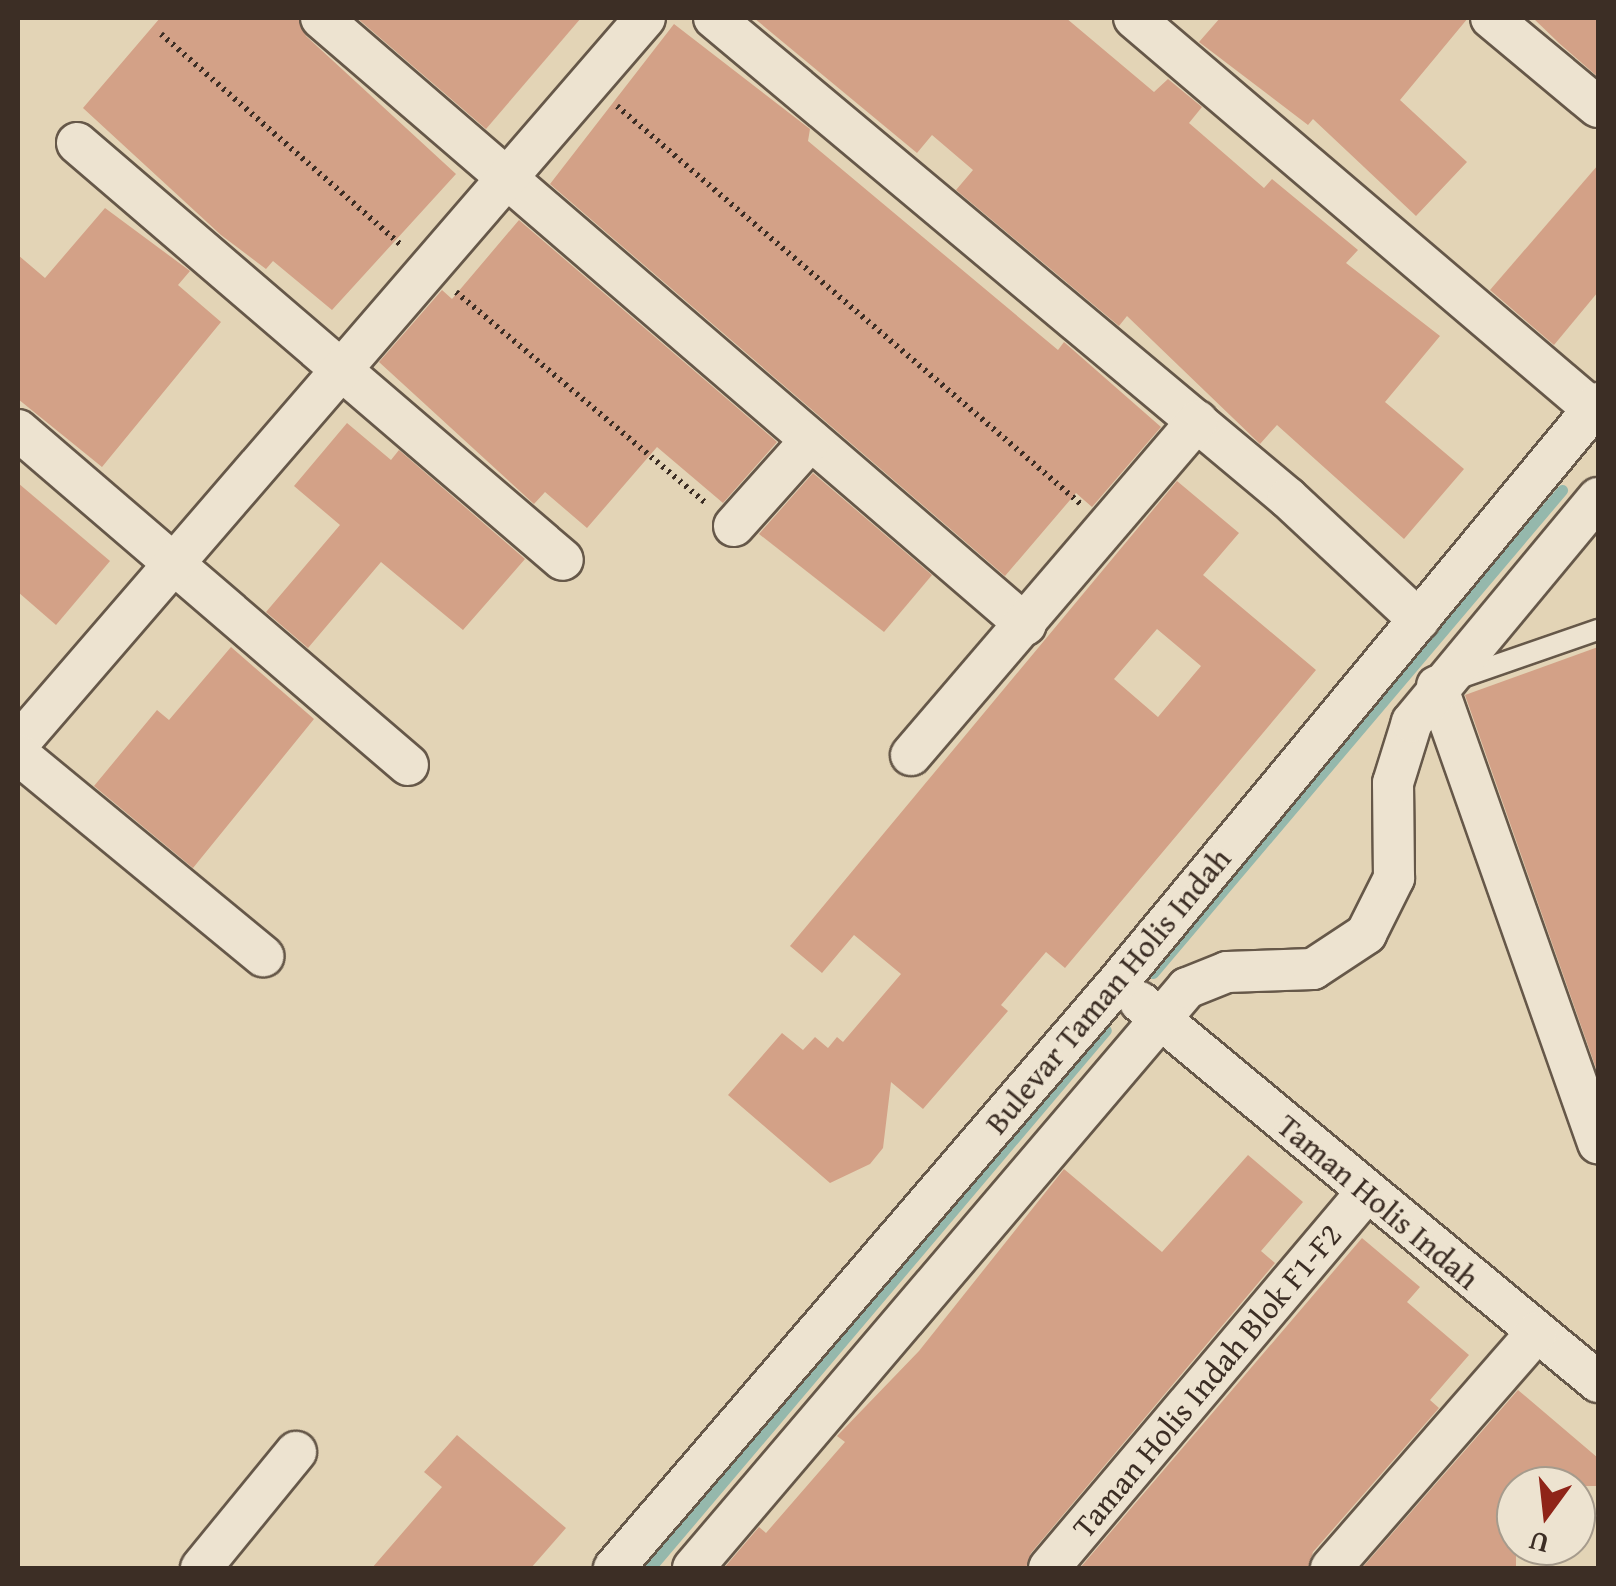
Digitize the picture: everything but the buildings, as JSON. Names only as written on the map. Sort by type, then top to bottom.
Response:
[{"type":"street","points":[[321,18],[1026,624]]},
{"type":"street","points":[[18,744],[424,265],[645,18]]},
{"type":"street","points":[[714,18],[1197,422],[1419,620]]},
{"type":"street","points":[[1134,18],[1596,406],[1560,451]]},
{"type":"street","points":[[1491,18],[1598,107]]},
{"type":"street","points":[[77,143],[564,560]]},
{"type":"street","points":[[911,755],[1197,422]]},
{"type":"street","points":[[18,430],[408,765]]},
{"type":"street","points":[[734,526],[811,440]]},
{"type":"street","name":"Bulevar Taman Holis Indah","points":[[614,1568],[1118,982],[1560,451],[1598,496],[1438,686],[1400,752],[1394,878],[1366,934],[1313,969],[1206,977],[1159,1020],[693,1568]]},
{"type":"street","points":[[1438,686],[1598,1144]]},
{"type":"street","points":[[18,754],[263,956]]},
{"type":"street","name":"Taman Holis Indah","points":[[1118,982],[1598,1382]]},
{"type":"street","name":"Taman Holis Indah Blok F1-F2","points":[[1048,1568],[1366,1192]]},
{"type":"street","points":[[1330,1568],[1537,1332]]},
{"type":"street","points":[[201,1568],[296,1452]]},
{"type":"lane","points":[[1438,686],[1598,630]]},
{"type":"path","points":[[161,34],[424,265],[734,526]]},
{"type":"path","points":[[588,81],[1106,525]]},
{"type":"waterway","points":[[1153,973],[1562,490]]},
{"type":"waterway","points":[[650,1568],[1106,1030]]}]
